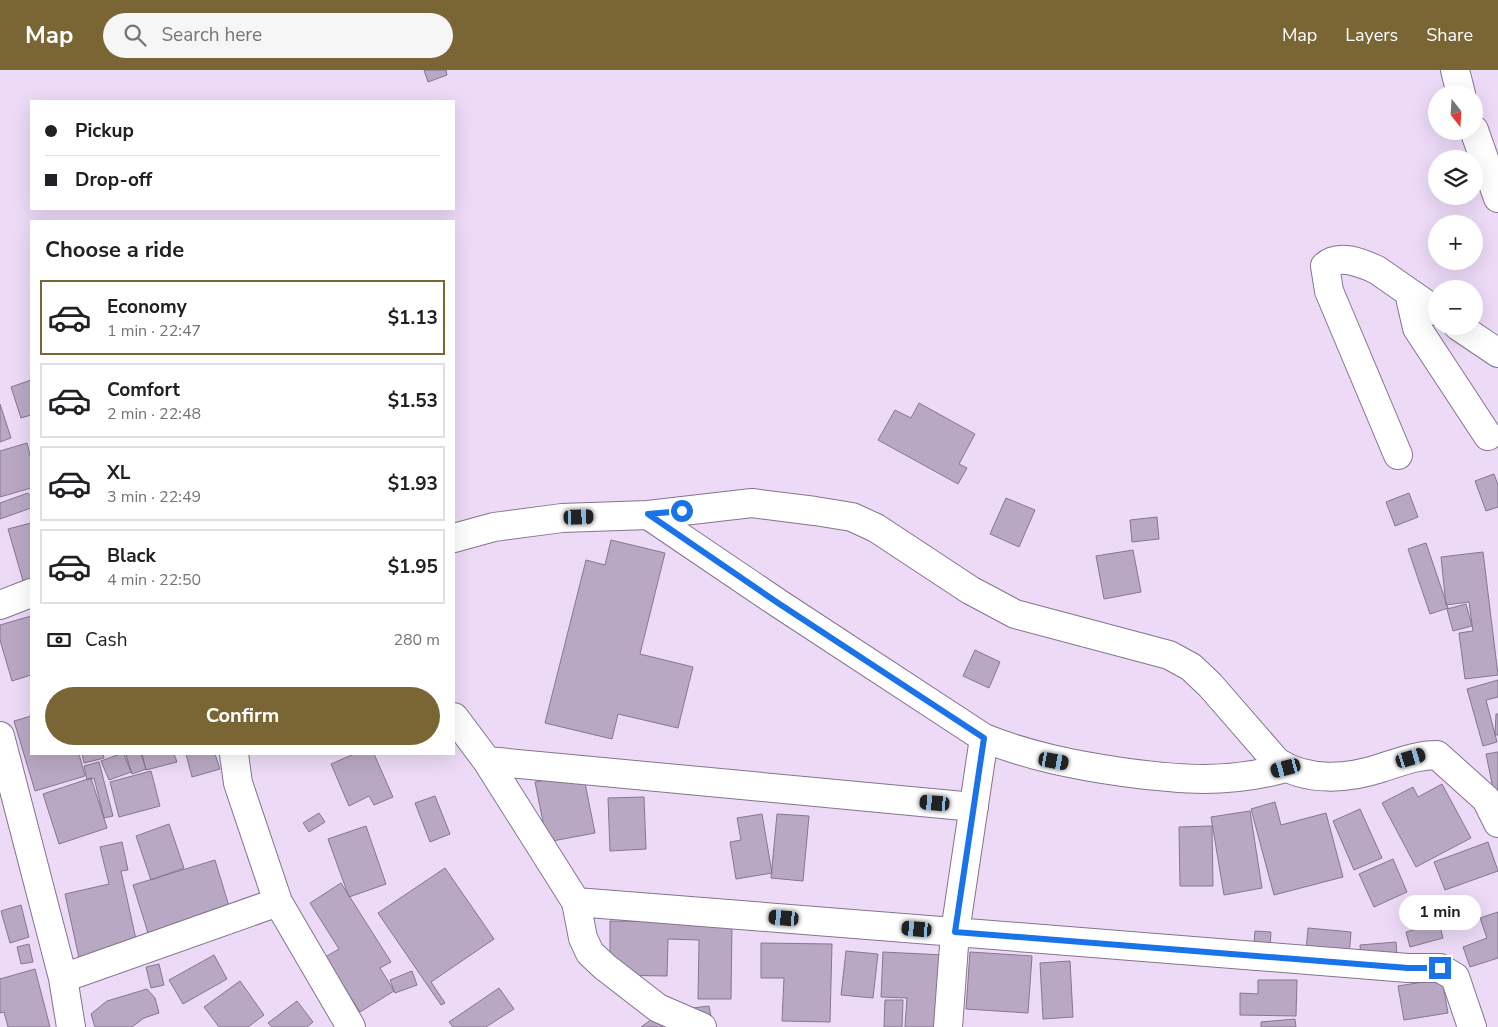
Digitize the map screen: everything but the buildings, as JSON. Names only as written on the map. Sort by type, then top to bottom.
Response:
[{"type":"street","points":[[1456,70],[1459,85]]},
{"type":"street","points":[[1478,140],[1498,198]]},
{"type":"street","points":[[1398,456],[1329,292],[1325,266],[1329,262],[1343,259],[1368,266],[1378,270],[1428,306]]},
{"type":"street","points":[[1409,293],[1417,328],[1488,436]]},
{"type":"street","points":[[1471,335],[1498,353]]},
{"type":"street","points":[[455,538],[494,527],[562,518],[648,514],[752,503],[852,517],[876,528],[970,590],[1015,614],[1099,634],[1169,655],[1191,667],[1210,685],[1277,762],[1286,768],[1317,777],[1363,773],[1422,755],[1437,754],[1486,799],[1498,823]]},
{"type":"street","points":[[648,514],[778,603],[984,738],[1012,749],[1054,761],[1183,780],[1241,778],[1286,768]]},
{"type":"street","points":[[0,605],[30,593]]},
{"type":"street","points":[[455,719],[487,761],[576,902],[583,938],[594,958],[658,1008],[702,1027]]},
{"type":"street","points":[[0,736],[63,978],[71,1027]]},
{"type":"street","points":[[948,1027],[955,932],[984,738]]},
{"type":"street","points":[[234,755],[238,783],[278,902],[351,1027]]},
{"type":"street","points":[[487,761],[974,807]]},
{"type":"street","points":[[63,978],[278,902]]},
{"type":"street","points":[[576,902],[1408,968],[1440,968],[1455,977],[1472,1027]]},
{"type":"route","points":[[682,511],[648,514],[778,603],[874,664],[984,738],[955,932],[1408,968],[1440,968]]}]
